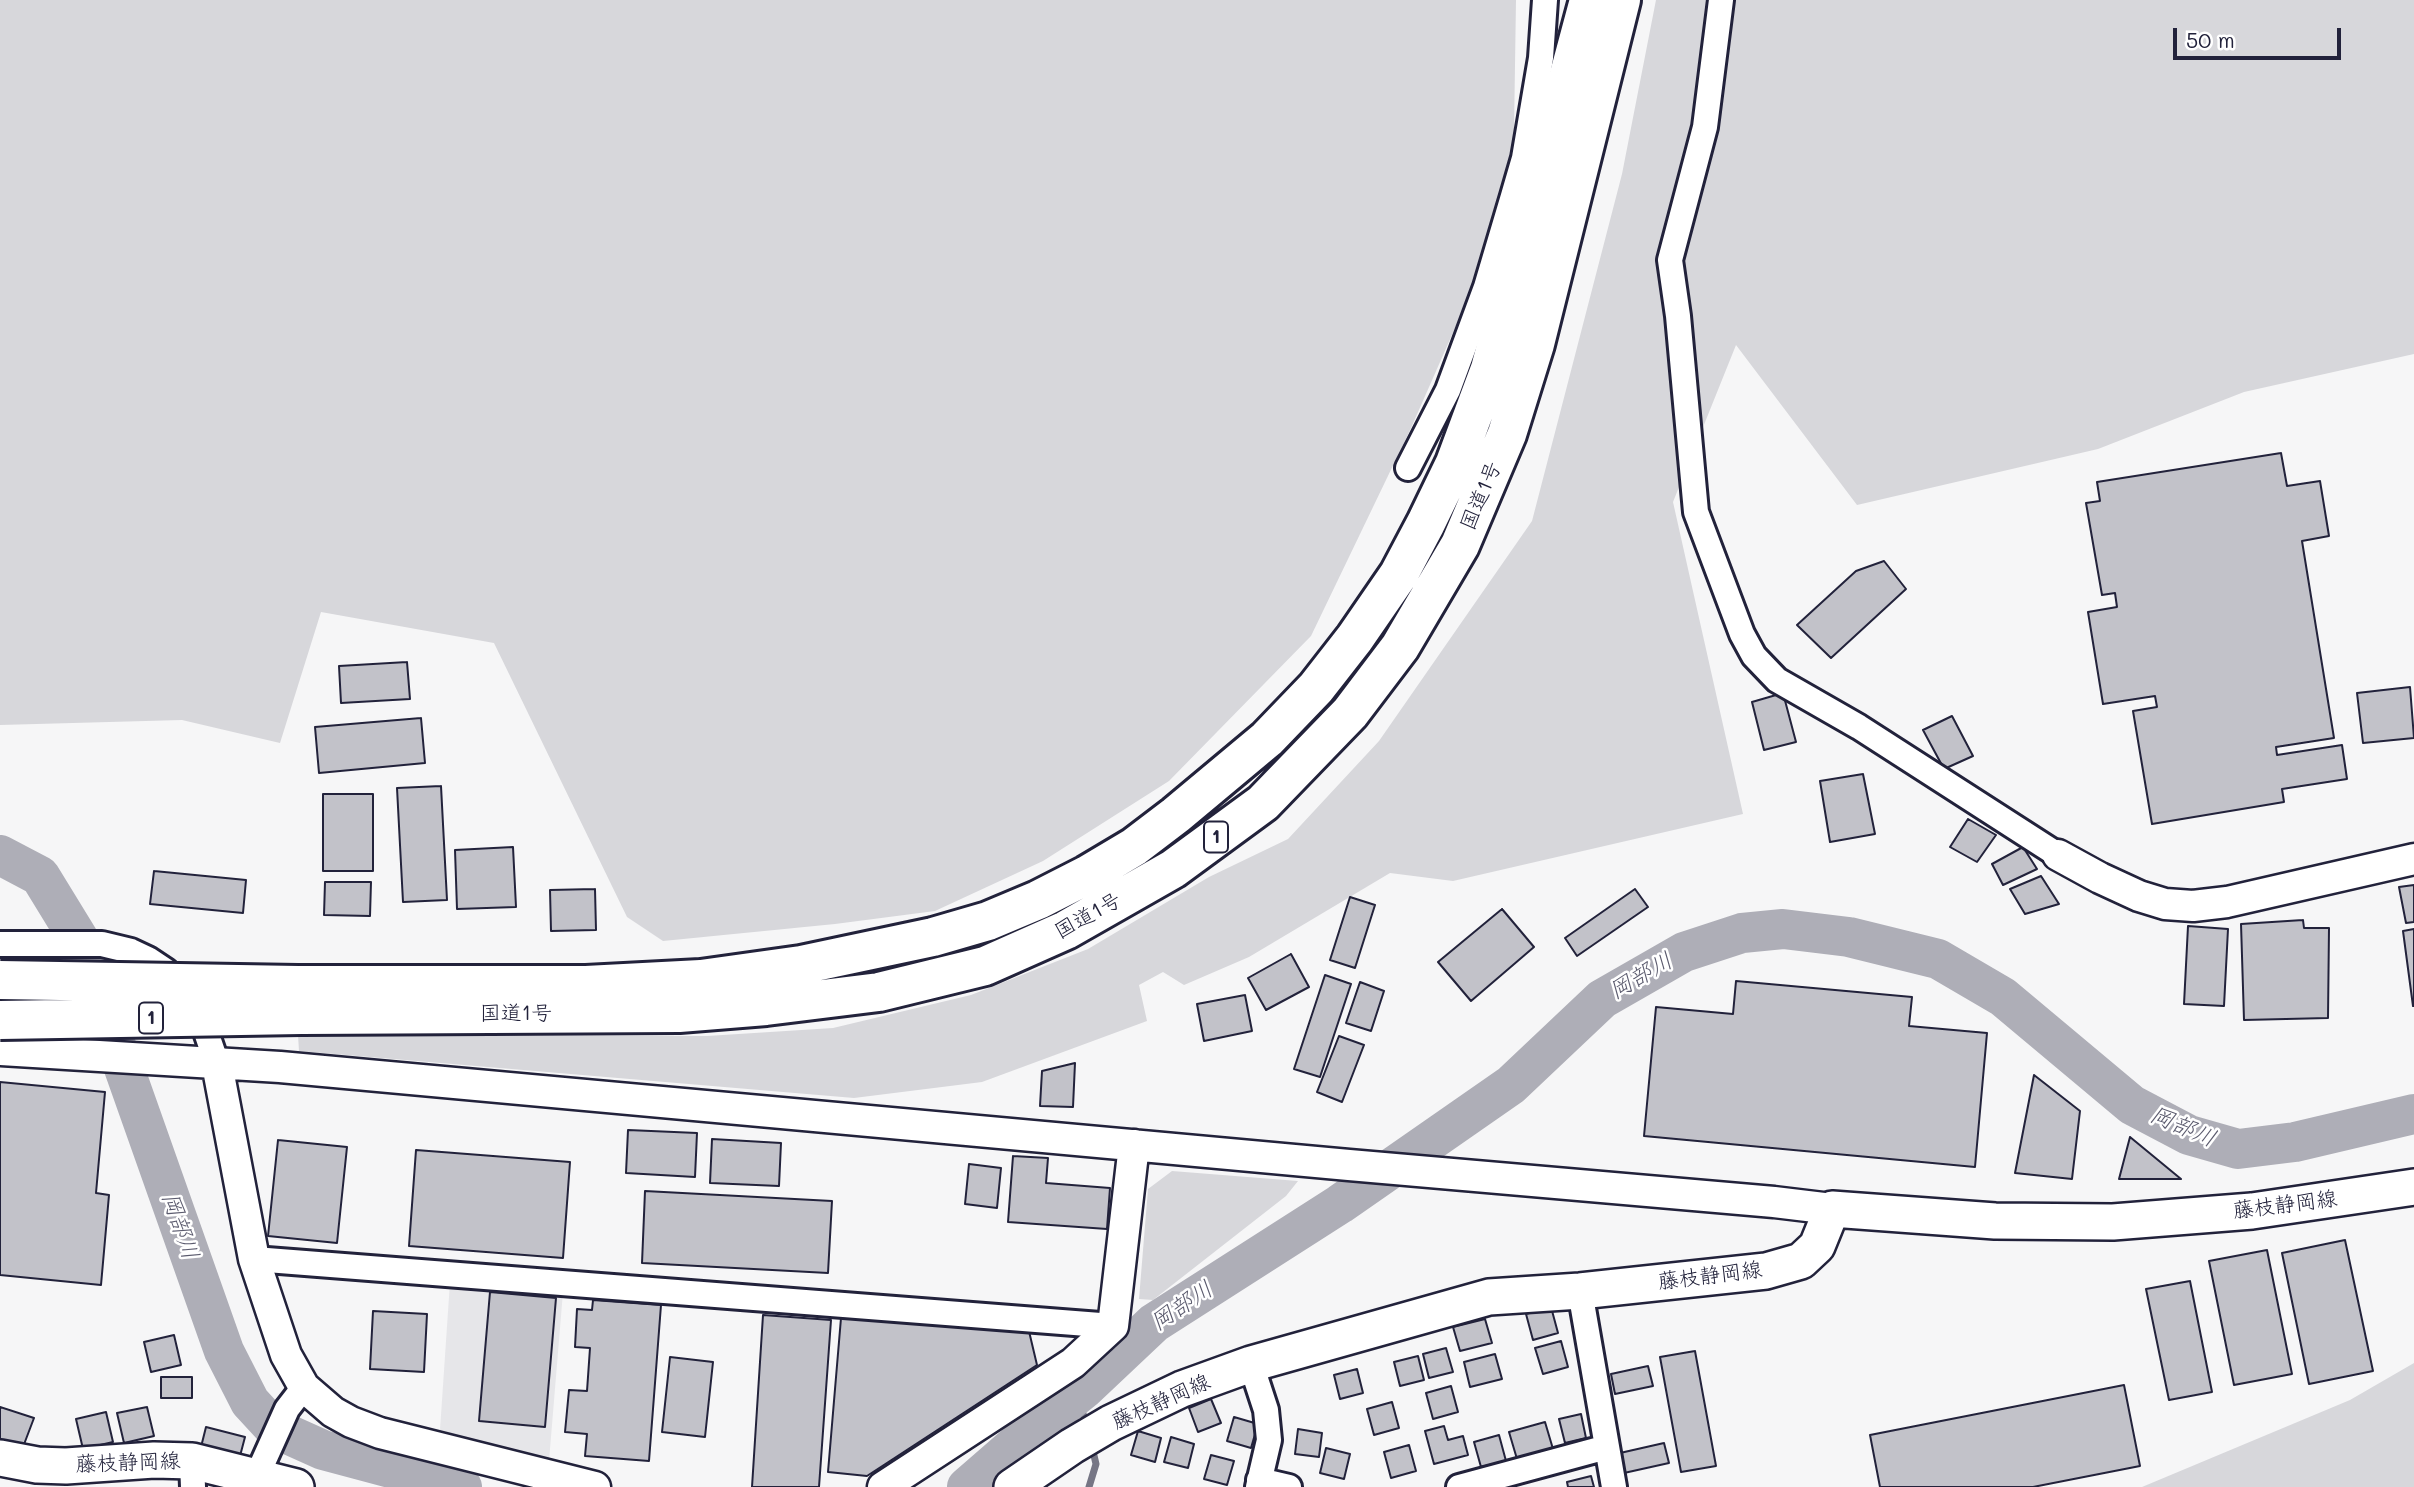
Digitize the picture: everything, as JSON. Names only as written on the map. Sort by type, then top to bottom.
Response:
[{"type":"highway","name":"国道1号","points":[[0,1020],[300,1000],[701,979],[801,965],[897,945],[988,921],[1038,900],[1134,847],[1267,739],[1316,688],[1399,574],[1455,463],[1490,369],[1589,0]]},
{"type":"highway","name":"国道1号","points":[[0,980],[300,1000],[679,1013],[766,1006],[879,992],[985,966],[1066,930],[1172,869],[1263,803],[1350,713],[1400,647],[1460,544],[1507,434],[1535,344],[1621,0]]},
{"type":"main road","name":"藤枝静岡線","points":[[1012,1487],[1111,1423],[1182,1389],[1251,1364],[1489,1297],[1580,1291],[1766,1270],[1801,1261],[1817,1246],[1832,1209],[1995,1221],[2113,1222],[2252,1211],[2414,1187]]},
{"type":"main road","name":"藤枝静岡線","points":[[0,1458],[37,1465],[66,1466],[154,1460],[192,1474],[261,1467],[296,1487]]},
{"type":"street","points":[[1408,468],[1448,390],[1486,287],[1520,170],[1541,58],[1545,0]]},
{"type":"street","points":[[1721,0],[1705,127],[1670,260],[1678,316],[1696,512],[1742,634],[1754,656],[1777,680],[1859,727],[2058,855],[2139,896],[2165,904],[2193,906],[2227,902],[2414,859]]},
{"type":"street","points":[[0,944],[102,944],[131,951],[166,971],[204,1026],[217,1064],[254,1259],[286,1355],[295,1398],[261,1467]]},
{"type":"street","points":[[0,1050],[280,1067],[1832,1209]]},
{"type":"street","points":[[883,1487],[1073,1363],[1113,1326],[1134,1144]]},
{"type":"street","points":[[254,1259],[1113,1326]]},
{"type":"street","points":[[1580,1291],[1614,1487]]},
{"type":"street","points":[[1251,1364],[1266,1410],[1269,1440],[1258,1484],[1289,1487]]},
{"type":"street","points":[[295,1398],[380,1433],[595,1487]]},
{"type":"street","points":[[1458,1487],[1607,1447]]},
{"type":"shaded area","points":[[0,0],[1516,0],[1513,196],[1411,428],[1311,636],[1169,781],[1043,861],[935,911],[663,941],[627,917],[494,643],[321,612],[280,743],[182,720],[0,725]]},
{"type":"shaded area","points":[[1656,0],[2414,0],[2414,354],[2244,392],[2098,449],[1857,505],[1736,345],[1673,502],[1743,814],[1453,881],[1390,873],[1249,957],[1184,985],[1163,972],[1139,985],[1147,1021],[982,1082],[854,1098],[299,1051],[298,1035],[707,1036],[833,1028],[971,995],[1088,949],[1209,877],[1288,839],[1379,741],[1532,521],[1622,174]]},
{"type":"shaded area","points":[[1172,1171],[1298,1181],[1286,1196],[1153,1300],[1139,1299],[1148,1189]]},
{"type":"shaded area","points":[[450,1282],[563,1292],[549,1461],[440,1430]]},
{"type":"shaded area","points":[[2414,1363],[2414,1487],[2142,1487],[2350,1400]]},
{"type":"building","points":[[2281,453],[2287,486],[2320,481],[2329,536],[2302,541],[2334,738],[2276,747],[2277,755],[2342,745],[2347,779],[2282,789],[2284,802],[2152,824],[2133,711],[2157,707],[2155,696],[2103,704],[2088,612],[2117,607],[2115,593],[2102,595],[2086,503],[2100,501],[2097,482]]},
{"type":"building","points":[[1884,561],[1906,589],[1831,658],[1797,625],[1856,571]]},
{"type":"building","points":[[407,662],[410,699],[341,703],[339,666]]},
{"type":"building","points":[[2410,687],[2414,738],[2363,743],[2357,693]]},
{"type":"building","points":[[1783,693],[1796,742],[1764,750],[1752,702]]},
{"type":"building","points":[[1952,716],[1973,756],[1944,769],[1923,730]]},
{"type":"building","points":[[421,718],[425,763],[319,773],[315,727]]},
{"type":"building","points":[[1863,774],[1875,834],[1830,842],[1820,781]]},
{"type":"building","points":[[441,786],[447,900],[403,902],[397,788]]},
{"type":"building","points":[[323,794],[373,794],[373,871],[323,871]]},
{"type":"building","points":[[1968,819],[1996,835],[1977,862],[1950,847]]},
{"type":"building","points":[[513,847],[516,907],[457,909],[455,850]]},
{"type":"building","points":[[2023,847],[2037,869],[2003,885],[1992,864]]},
{"type":"building","points":[[154,871],[246,880],[243,913],[150,904]]},
{"type":"building","points":[[2041,876],[2059,904],[2025,914],[2010,889]]},
{"type":"building","points":[[325,882],[371,882],[370,916],[324,915]]},
{"type":"building","points":[[2414,885],[2414,922],[2406,923],[2399,887]]},
{"type":"building","points":[[595,889],[596,930],[551,931],[550,890]]},
{"type":"building","points":[[1635,889],[1648,907],[1577,956],[1565,938]]},
{"type":"building","points":[[1350,897],[1375,905],[1355,968],[1330,960]]},
{"type":"building","points":[[1502,909],[1534,947],[1471,1001],[1438,962]]},
{"type":"building","points":[[2303,920],[2304,928],[2329,928],[2328,1018],[2244,1020],[2241,924]]},
{"type":"building","points":[[2188,926],[2228,929],[2224,1006],[2184,1004]]},
{"type":"building","points":[[2414,929],[2414,1006],[2413,1006],[2403,931]]},
{"type":"building","points":[[1291,954],[1309,987],[1266,1010],[1248,978]]},
{"type":"building","points":[[1325,975],[1351,984],[1320,1077],[1294,1069]]},
{"type":"building","points":[[1736,981],[1912,997],[1909,1026],[1987,1033],[1975,1167],[1644,1136],[1656,1007],[1733,1014]]},
{"type":"building","points":[[1360,982],[1384,991],[1371,1031],[1346,1023]]},
{"type":"building","points":[[1245,995],[1252,1031],[1204,1041],[1197,1004]]},
{"type":"building","points":[[1339,1036],[1364,1045],[1342,1102],[1317,1092]]},
{"type":"building","points":[[1075,1063],[1073,1107],[1040,1106],[1042,1071]]},
{"type":"building","points":[[2034,1075],[2080,1111],[2072,1179],[2015,1173]]},
{"type":"building","points":[[0,1082],[105,1092],[96,1193],[109,1195],[101,1285],[0,1275]]},
{"type":"building","points":[[628,1130],[697,1133],[695,1177],[626,1173]]},
{"type":"building","points":[[2130,1137],[2181,1179],[2119,1179]]},
{"type":"building","points":[[712,1139],[781,1143],[779,1186],[710,1183]]},
{"type":"building","points":[[278,1140],[347,1147],[337,1243],[268,1236]]},
{"type":"building","points":[[416,1150],[570,1162],[563,1258],[409,1246]]},
{"type":"building","points":[[1013,1156],[1048,1158],[1046,1183],[1110,1188],[1107,1229],[1008,1222]]},
{"type":"building","points":[[969,1164],[1001,1168],[997,1208],[965,1204]]},
{"type":"building","points":[[645,1191],[832,1201],[828,1273],[642,1263]]},
{"type":"building","points":[[2345,1240],[2373,1371],[2309,1384],[2282,1253]]},
{"type":"building","points":[[2267,1250],[2292,1374],[2234,1385],[2209,1261]]},
{"type":"building","points":[[2190,1281],[2212,1392],[2169,1400],[2146,1289]]},
{"type":"building","points":[[490,1292],[556,1298],[545,1427],[479,1421]]},
{"type":"building","points":[[593,1300],[661,1305],[649,1461],[585,1456],[587,1434],[565,1432],[569,1390],[587,1391],[590,1348],[575,1347],[577,1309],[592,1310]]},
{"type":"building","points":[[1551,1307],[1558,1333],[1533,1340],[1526,1314]]},
{"type":"building","points":[[373,1311],[427,1314],[424,1372],[370,1369]]},
{"type":"building","points":[[763,1315],[831,1320],[819,1487],[752,1487]]},
{"type":"building","points":[[841,1318],[1028,1327],[1037,1365],[867,1476],[828,1472]]},
{"type":"building","points":[[1485,1319],[1492,1343],[1460,1351],[1453,1327]]},
{"type":"building","points":[[174,1335],[181,1365],[151,1372],[144,1342]]},
{"type":"building","points":[[1561,1341],[1568,1367],[1543,1374],[1535,1348]]},
{"type":"building","points":[[1446,1348],[1453,1372],[1429,1378],[1423,1354]]},
{"type":"building","points":[[1695,1351],[1716,1466],[1681,1472],[1660,1357]]},
{"type":"building","points":[[1495,1354],[1502,1379],[1470,1387],[1464,1362]]},
{"type":"building","points":[[1418,1356],[1424,1380],[1400,1386],[1394,1362]]},
{"type":"building","points":[[670,1357],[713,1362],[705,1437],[662,1432]]},
{"type":"building","points":[[1648,1366],[1653,1386],[1615,1394],[1611,1374]]},
{"type":"building","points":[[1357,1369],[1363,1393],[1340,1399],[1334,1375]]},
{"type":"building","points":[[161,1377],[192,1377],[192,1398],[161,1398]]},
{"type":"building","points":[[2124,1385],[2140,1466],[2033,1487],[1880,1487],[1870,1435]]},
{"type":"building","points":[[1451,1386],[1458,1412],[1433,1419],[1426,1393]]},
{"type":"building","points":[[1211,1399],[1221,1423],[1198,1432],[1189,1408]]},
{"type":"building","points":[[1392,1402],[1399,1428],[1374,1435],[1367,1409]]},
{"type":"building","points":[[0,1407],[34,1418],[23,1447],[0,1439]]},
{"type":"building","points":[[147,1407],[154,1436],[124,1443],[117,1413]]},
{"type":"building","points":[[106,1412],[113,1442],[83,1449],[76,1419]]},
{"type":"building","points":[[1581,1414],[1586,1438],[1565,1443],[1559,1419]]},
{"type":"building","points":[[1234,1417],[1258,1424],[1251,1448],[1227,1441]]},
{"type":"building","points":[[1545,1422],[1553,1449],[1517,1459],[1509,1432]]},
{"type":"building","points":[[1444,1426],[1448,1440],[1463,1436],[1468,1455],[1434,1464],[1425,1431]]},
{"type":"building","points":[[206,1427],[245,1437],[240,1456],[201,1447]]},
{"type":"building","points":[[1298,1429],[1322,1433],[1319,1457],[1295,1454]]},
{"type":"building","points":[[1138,1431],[1161,1438],[1155,1462],[1131,1455]]},
{"type":"building","points":[[1499,1435],[1506,1461],[1481,1467],[1474,1442]]},
{"type":"building","points":[[1171,1437],[1194,1444],[1188,1468],[1164,1462]]},
{"type":"building","points":[[1664,1443],[1669,1463],[1624,1473],[1620,1453]]},
{"type":"building","points":[[1409,1445],[1416,1471],[1391,1478],[1384,1452]]},
{"type":"building","points":[[1326,1448],[1350,1454],[1344,1479],[1320,1473]]},
{"type":"building","points":[[1211,1455],[1234,1461],[1227,1485],[1204,1479]]},
{"type":"building","points":[[1591,1476],[1594,1487],[1568,1487],[1567,1482]]},
{"type":"waterway","name":"岡部川","points":[[0,855],[40,876],[78,938],[224,1351],[250,1402],[274,1428],[323,1450],[462,1487]]},
{"type":"waterway","name":"岡部川","points":[[967,1487],[1084,1389],[1154,1323],[1340,1204],[1511,1085],[1602,999],[1684,952],[1742,933],[1783,929],[1849,937],[1938,959],[2003,997],[2132,1105],[2189,1135],[2238,1149],[2295,1142],[2414,1114]]},
{"type":"waterway","points":[[1084,1389],[1081,1406],[1086,1425]]},
{"type":"waterway","points":[[1089,1487],[1096,1464],[1092,1447]]}]
